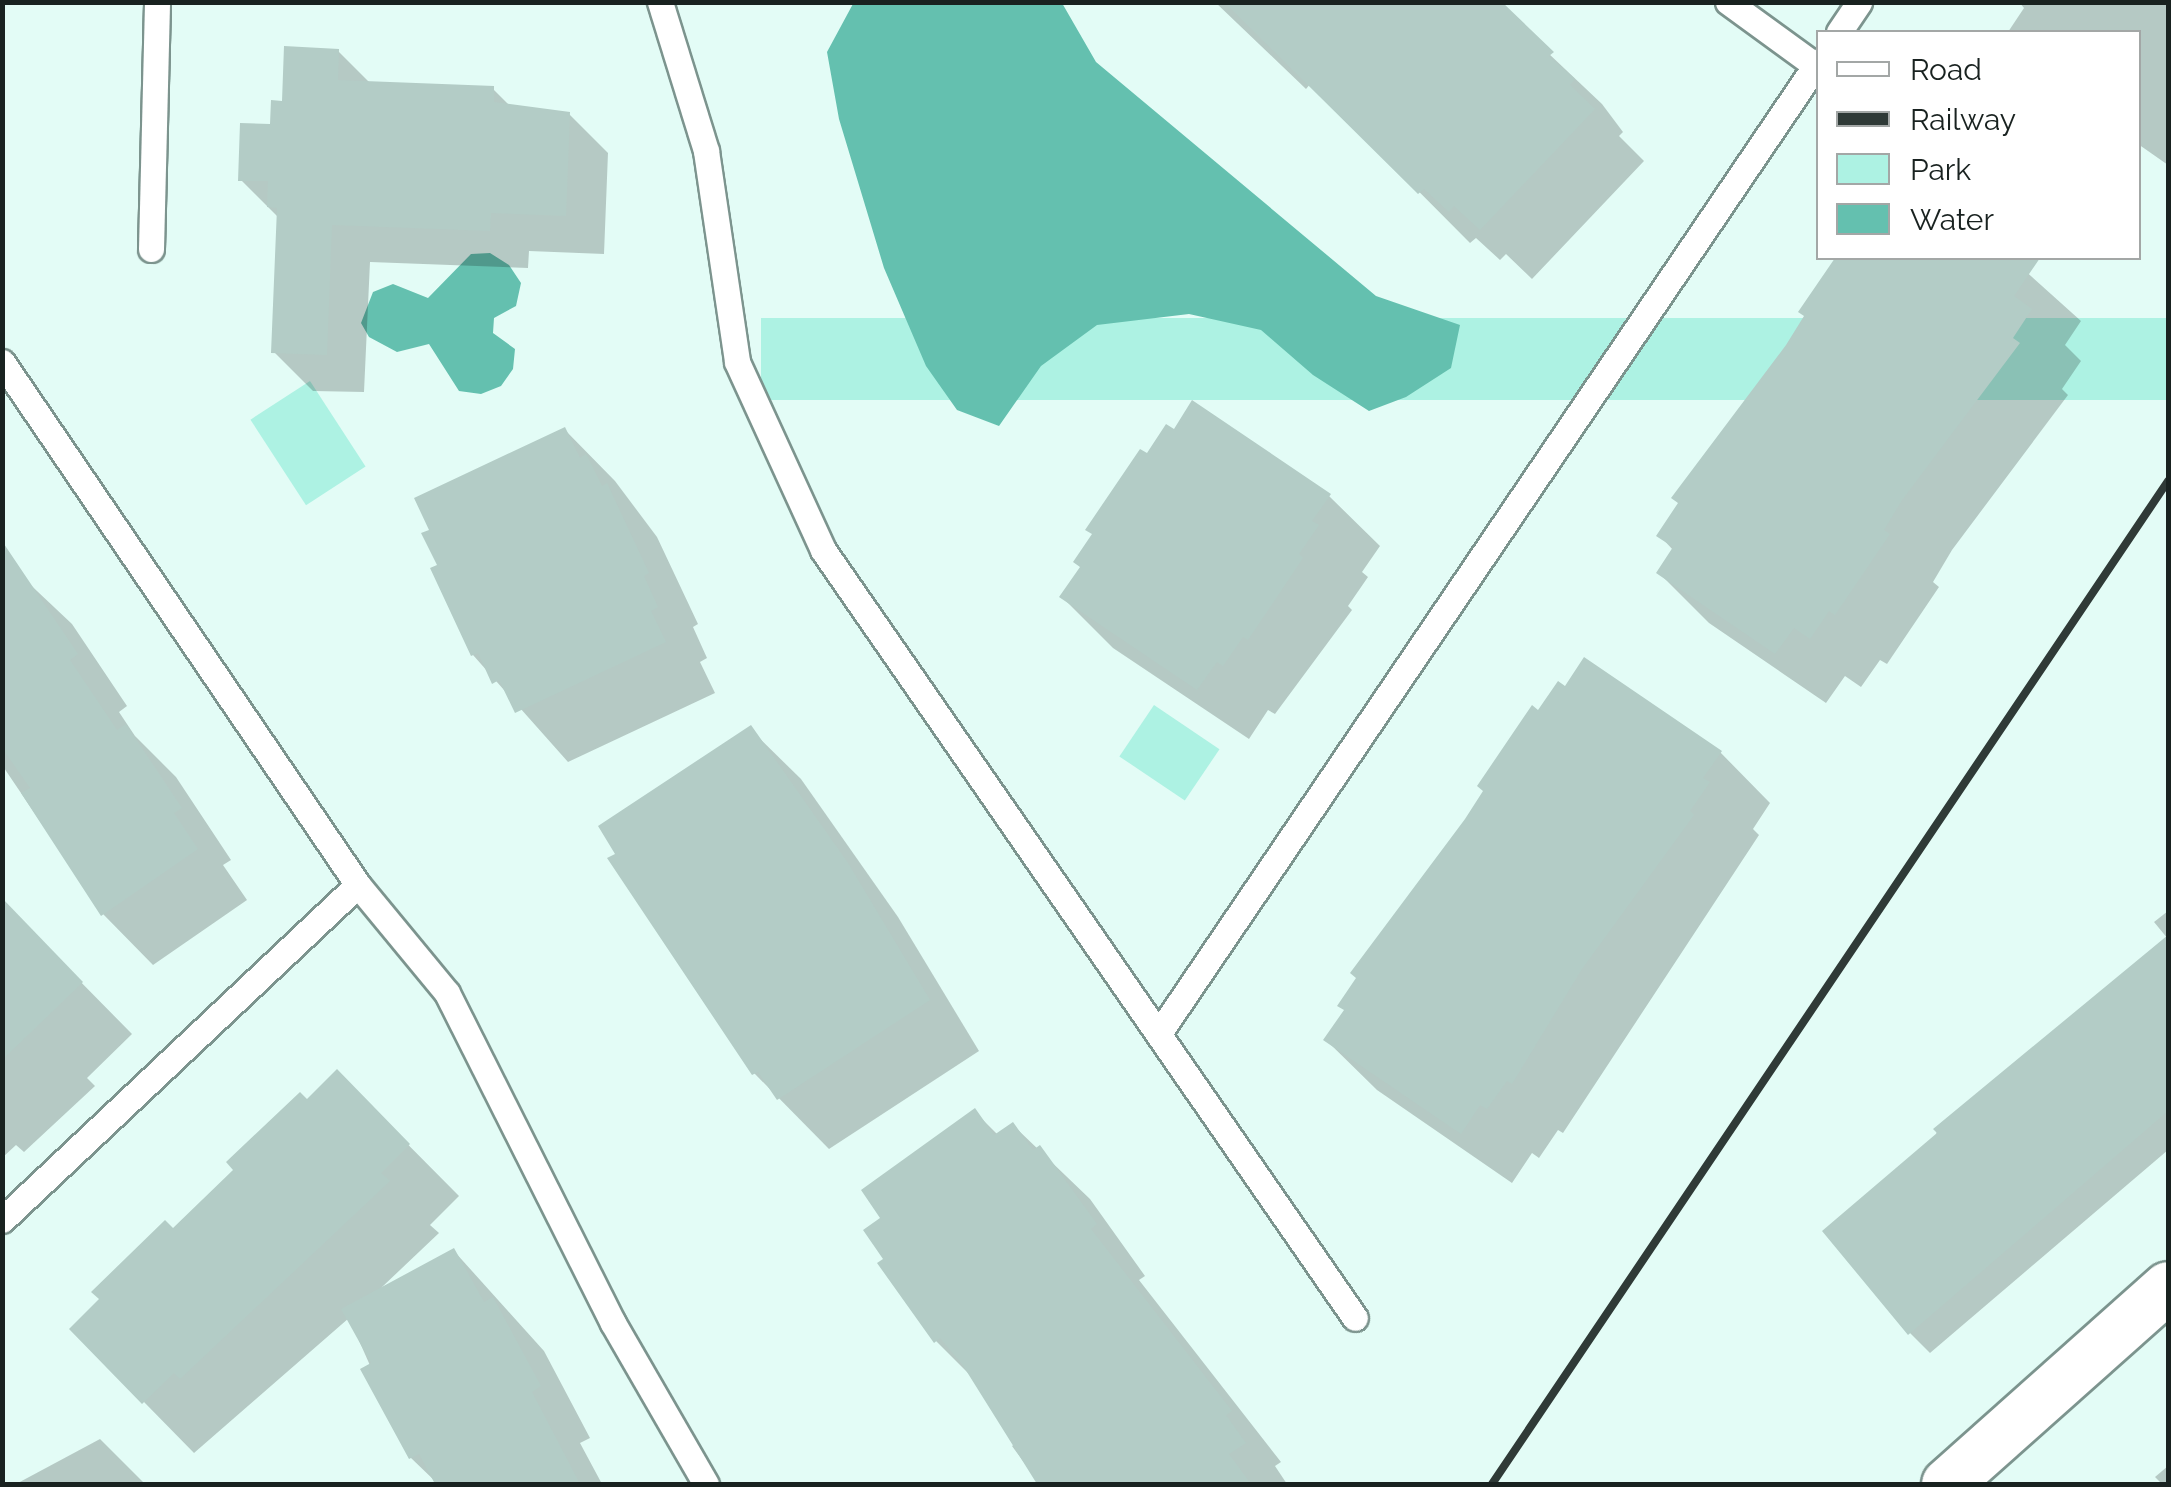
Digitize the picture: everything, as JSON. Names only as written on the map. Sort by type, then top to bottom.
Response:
[{"type":"street","points":[[1947,1484],[2168,1286]]},
{"type":"lane","points":[[152,249],[157,2]]},
{"type":"lane","points":[[660,2],[706,151],[738,362],[822,550],[1355,1318]]},
{"type":"lane","points":[[1728,2],[1816,63]]},
{"type":"lane","points":[[1840,30],[1859,2]]},
{"type":"lane","points":[[1160,1033],[1816,65]]},
{"type":"lane","points":[[2,362],[358,885],[447,994],[613,1323],[706,1484]]},
{"type":"lane","points":[[2,1220],[358,885]]},
{"type":"green space","points":[[761,318],[2168,318],[2168,400],[761,400]]},
{"type":"green space","points":[[310,381],[366,467],[306,505],[250,420]]},
{"type":"green space","points":[[1154,705],[1219,749],[1185,801],[1119,756]]},
{"type":"water","points":[[854,2],[1062,3],[1096,62],[1376,296],[1460,325],[1451,368],[1406,397],[1369,411],[1313,375],[1261,330],[1189,314],[1097,325],[1041,366],[999,426],[957,410],[926,366],[884,268],[839,119],[827,52]]},
{"type":"water","points":[[490,253],[509,265],[521,283],[516,306],[494,318],[493,333],[515,349],[513,369],[501,386],[481,394],[459,391],[429,344],[397,352],[369,337],[361,323],[373,292],[393,284],[428,298],[471,254]]},
{"type":"building","points":[[1224,2],[1502,2],[1554,52],[1549,56],[1575,79],[1570,85],[1595,109],[1480,230],[1454,206],[1449,212],[1424,189],[1418,194]]},
{"type":"building","points":[[284,46],[339,49],[338,80],[494,86],[494,102],[570,112],[566,216],[491,213],[490,231],[332,225],[327,355],[271,353],[277,208],[267,207],[268,181],[238,181],[240,123],[270,124],[271,100],[282,101]]},
{"type":"building","points":[[1834,260],[2039,260],[2014,296],[2032,309],[2013,338],[2020,343],[1902,500],[1884,530],[1890,534],[1835,615],[1829,611],[1810,639],[1794,628],[1775,654],[1656,573],[1673,547],[1656,536],[1678,503],[1671,498],[1786,345],[1804,316],[1798,312]]},
{"type":"building","points":[[1192,400],[1331,494],[1312,521],[1319,525],[1299,554],[1303,558],[1248,640],[1243,637],[1223,666],[1217,662],[1197,690],[1059,597],[1080,567],[1073,562],[1092,534],[1085,530],[1140,449],[1147,453],[1166,424],[1174,429]]},
{"type":"building","points":[[565,427],[580,458],[586,454],[602,486],[607,483],[649,573],[644,576],[658,607],[651,611],[666,642],[515,713],[499,680],[492,684],[478,653],[471,656],[430,568],[437,565],[421,533],[429,530],[414,498]]},
{"type":"building","points":[[2,541],[78,654],[70,660],[117,730],[126,724],[182,808],[174,813],[198,849],[101,916],[21,793],[30,788],[2,748]]},
{"type":"building","points":[[1584,657],[1722,751],[1703,778],[1710,782],[1690,811],[1694,815],[1582,969],[1512,1084],[1507,1081],[1487,1109],[1480,1105],[1461,1134],[1323,1040],[1344,1010],[1337,1006],[1356,978],[1350,973],[1465,819],[1483,791],[1477,786],[1532,705],[1538,710],[1558,681],[1565,686]]},
{"type":"building","points":[[751,725],[848,863],[930,1000],[777,1100],[758,1072],[752,1075],[607,858],[615,854],[598,826]]},
{"type":"building","points":[[2,898],[83,982],[2,1060]]},
{"type":"building","points":[[2168,935],[2168,1111],[1908,1335],[1822,1231],[1937,1133],[1933,1129]]},
{"type":"building","points":[[337,1069],[410,1144],[381,1173],[390,1181],[180,1379],[174,1373],[142,1404],[69,1329],[99,1299],[91,1292],[165,1220],[173,1228],[233,1170],[226,1162],[300,1092],[307,1099]]},
{"type":"building","points":[[975,1108],[994,1135],[1013,1122],[1033,1150],[1040,1145],[1097,1224],[1091,1229],[1232,1411],[1226,1415],[1246,1443],[1229,1454],[1251,1484],[1037,1484],[962,1364],[940,1338],[934,1343],[877,1263],[883,1259],[863,1230],[880,1218],[861,1190]]},
{"type":"building","points":[[454,1248],[484,1302],[493,1297],[541,1386],[532,1392],[580,1484],[435,1484],[419,1454],[409,1459],[360,1369],[371,1363],[341,1309]]},
{"type":"railway","points":[[1492,1484],[2168,481]]}]
